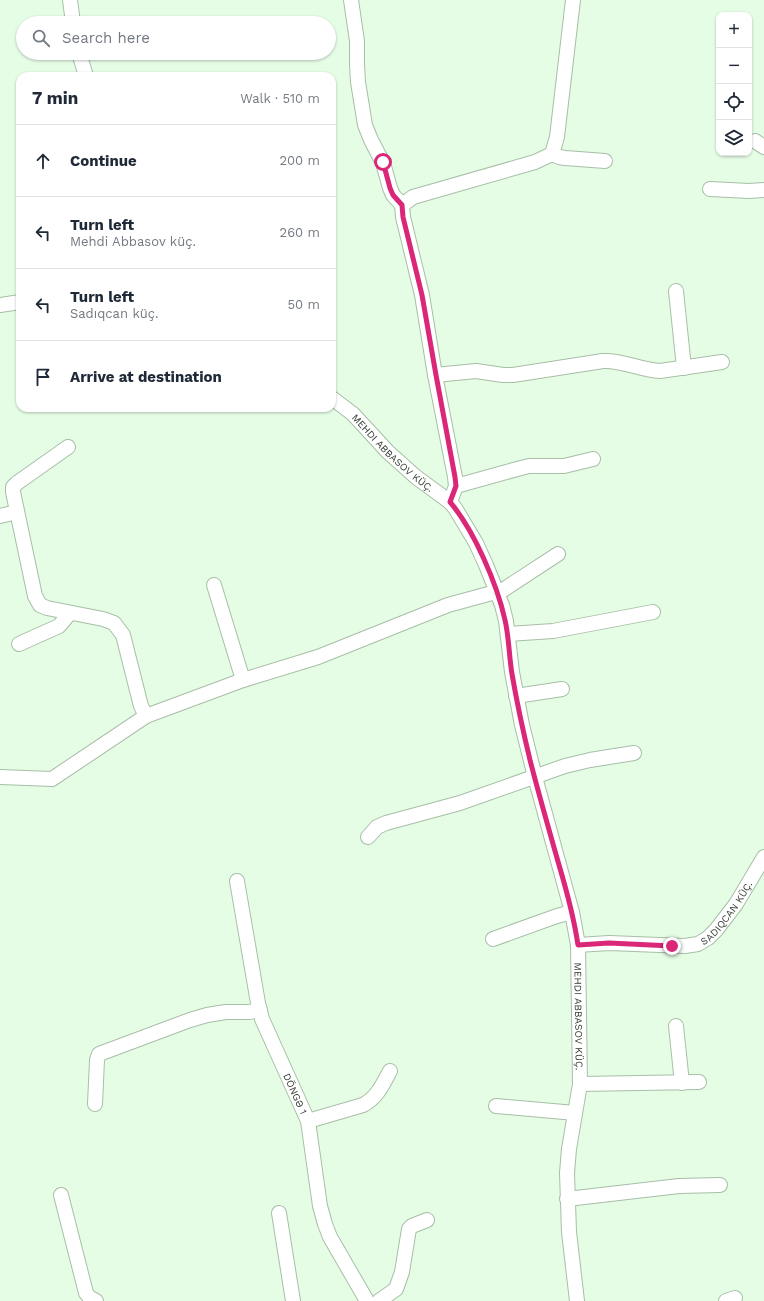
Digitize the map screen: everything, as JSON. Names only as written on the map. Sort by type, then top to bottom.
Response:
[{"type":"street","points":[[70,0],[73,16]]},
{"type":"street","points":[[351,0],[357,41],[358,76],[365,125],[383,162],[393,195],[402,205],[403,217],[422,295],[456,486],[450,502]]},
{"type":"street","points":[[552,154],[555,146],[559,122],[573,0]]},
{"type":"street","points":[[81,60],[85,72]]},
{"type":"street","points":[[402,205],[413,197],[535,162],[552,154],[565,158],[604,161]]},
{"type":"street","points":[[710,190],[764,190]]},
{"type":"street","points":[[676,291],[684,368]]},
{"type":"street","points":[[0,305],[16,303]]},
{"type":"street","points":[[436,375],[476,371],[513,375],[611,361],[660,371],[722,362]]},
{"type":"street","name":"MEHDI ABBASOV KÜÇ.","points":[[336,401],[353,414],[388,452],[416,477],[450,502],[462,518],[476,543],[503,610],[508,634],[516,696],[535,777],[572,912],[578,945],[580,1084],[568,1167],[569,1232],[577,1301]]},
{"type":"street","points":[[68,447],[13,487],[17,512],[36,596],[40,605],[47,608],[103,619],[114,623],[123,635],[141,706],[146,716]]},
{"type":"street","points":[[456,486],[529,466],[564,466],[593,459]]},
{"type":"street","points":[[0,516],[17,512]]},
{"type":"street","points":[[0,777],[52,779],[146,716],[242,680],[318,657],[448,605],[469,598],[497,592],[510,586],[558,554]]},
{"type":"street","points":[[214,585],[242,680]]},
{"type":"street","points":[[508,634],[553,631],[653,612]]},
{"type":"street","points":[[19,644],[59,626],[70,613]]},
{"type":"street","points":[[516,696],[562,689]]},
{"type":"street","points":[[368,837],[377,827],[386,823],[460,803],[565,766],[590,760],[634,753]]},
{"type":"street","points":[[578,945],[609,943],[685,946],[698,944],[708,938],[716,930],[732,909],[764,857]]},
{"type":"street","name":"DÖNGƏ 1","points":[[237,881],[262,1018],[308,1120],[320,1206],[325,1224],[330,1238],[367,1301]]},
{"type":"street","points":[[493,939],[572,912]]},
{"type":"street","points":[[94,1104],[97,1060],[99,1054],[207,1015],[226,1012],[249,1012],[260,1010]]},
{"type":"street","points":[[676,1026],[682,1082]]},
{"type":"street","points":[[308,1120],[370,1102],[377,1095],[390,1071]]},
{"type":"street","points":[[580,1084],[699,1082]]},
{"type":"street","points":[[496,1106],[575,1113]]},
{"type":"street","points":[[568,1199],[679,1186],[720,1185]]},
{"type":"street","points":[[61,1195],[86,1293],[90,1298],[96,1301]]},
{"type":"street","points":[[278,1213],[292,1301]]},
{"type":"street","points":[[379,1301],[396,1289],[402,1272],[409,1229],[412,1226],[427,1220]]},
{"type":"route","points":[[383,162],[393,195],[402,205],[403,217],[422,295],[455,477],[456,486],[450,502],[462,518],[476,543],[502,605],[506,621],[518,709],[572,912],[578,945],[609,943],[672,946]]}]
